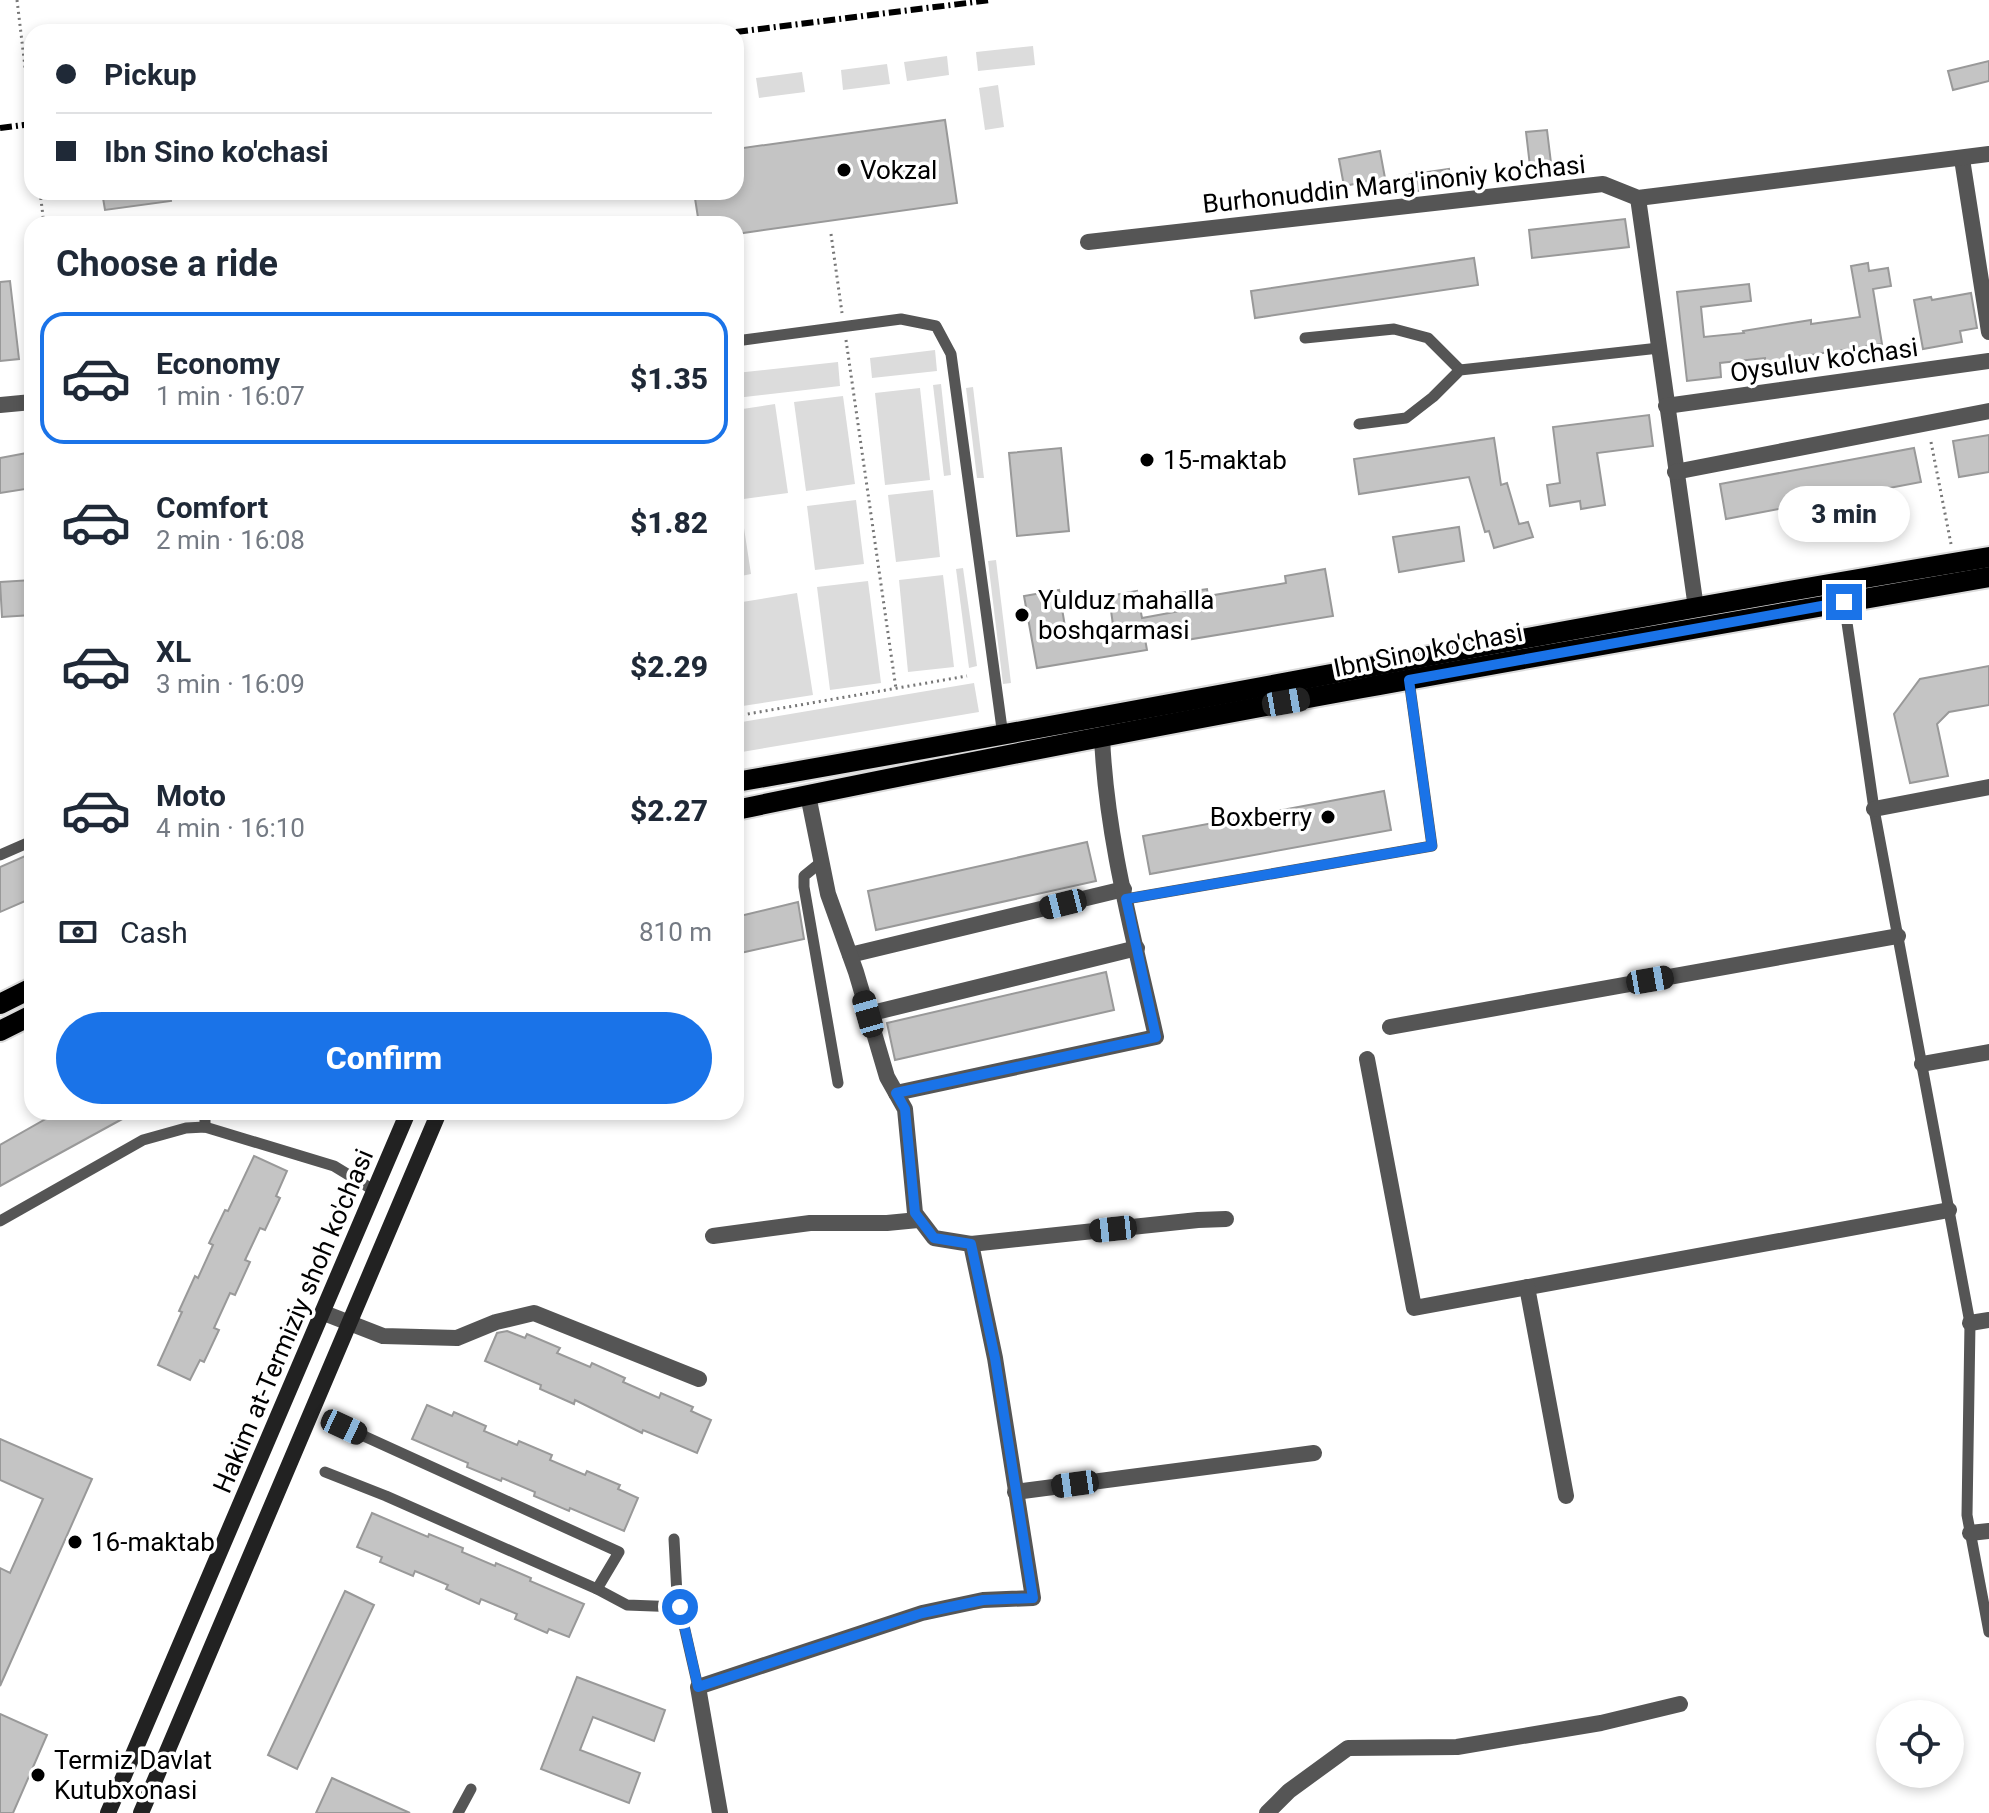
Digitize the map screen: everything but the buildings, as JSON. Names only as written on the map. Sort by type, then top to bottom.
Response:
[{"type":"main road","name":"Ibn Sino ko'chasi","points":[[744,781],[1989,557]]},
{"type":"main road","name":"Ibn Sino ko'chasi","points":[[744,808],[1102,736],[1989,577]]},
{"type":"main road","points":[[0,1004],[24,992]]},
{"type":"main road","points":[[0,1031],[24,1019]]},
{"type":"main road","name":"Hakim at-Termiziy shoh ko'chasi","points":[[108,1813],[405,1120]]},
{"type":"main road","name":"Hakim at-Termiziy shoh ko'chasi","points":[[145,1812],[436,1120]]},
{"type":"main road","points":[[115,1797],[145,1812]]},
{"type":"street","name":"Burhonuddin Marg'inoniy ko'chasi","points":[[1088,242],[1603,184],[1638,198],[1989,154]]},
{"type":"street","points":[[1962,159],[1989,332]]},
{"type":"street","points":[[1638,198],[1696,608]]},
{"type":"street","name":"Oysuluv ko'chasi","points":[[1666,406],[1989,361]]},
{"type":"street","points":[[0,405],[24,403]]},
{"type":"street","points":[[1675,472],[1989,411]]},
{"type":"street","points":[[896,1093],[1156,1037],[1104,790],[1102,736]]},
{"type":"street","points":[[1874,809],[1989,787]]},
{"type":"street","points":[[808,795],[828,894],[887,1077],[905,1109],[915,1213],[934,1238],[971,1244],[1226,1219]]},
{"type":"street","points":[[850,955],[1125,894]]},
{"type":"street","points":[[1390,1027],[1898,936]]},
{"type":"street","points":[[868,1014],[1137,948]]},
{"type":"street","points":[[1922,1064],[1989,1052]]},
{"type":"street","points":[[1367,1059],[1414,1308],[1949,1210]]},
{"type":"street","points":[[713,1236],[810,1223],[918,1220]]},
{"type":"street","points":[[720,1813],[698,1687],[922,1613],[983,1600],[1033,1598],[995,1358],[971,1244]]},
{"type":"street","points":[[1527,1287],[1566,1496]]},
{"type":"street","points":[[324,1313],[383,1336],[457,1338],[496,1322],[534,1313],[699,1379]]},
{"type":"street","points":[[1970,1323],[1989,1320]]},
{"type":"street","points":[[1015,1492],[1314,1453]]},
{"type":"street","points":[[1970,1533],[1989,1531]]},
{"type":"street","points":[[1267,1813],[1289,1791],[1348,1748],[1457,1747],[1601,1723],[1680,1704]]},
{"type":"lane","points":[[744,340],[901,319],[936,326],[951,354],[1003,736]]},
{"type":"lane","points":[[1305,338],[1394,329],[1428,338],[1460,370]]},
{"type":"lane","points":[[1359,424],[1406,418],[1460,370],[1659,348]]},
{"type":"lane","points":[[1844,602],[1874,809],[1970,1323],[1967,1515],[1989,1632]]},
{"type":"lane","points":[[1125,894],[1432,846],[1409,680]]},
{"type":"lane","points":[[0,855],[24,844]]},
{"type":"lane","points":[[820,863],[804,876],[804,887],[838,1083]]},
{"type":"lane","points":[[205,1120],[205,1127]]},
{"type":"lane","points":[[0,1221],[143,1140],[186,1128],[205,1127],[334,1166],[375,1191]]},
{"type":"lane","points":[[344,1427],[619,1552],[597,1589]]},
{"type":"lane","points":[[325,1472],[386,1496],[627,1605],[680,1607]]},
{"type":"lane","points":[[674,1539],[680,1607],[698,1687]]},
{"type":"lane","points":[[458,1813],[471,1789]]},
{"type":"path","points":[[17,0],[24,59]]},
{"type":"path","points":[[831,234],[896,689]]},
{"type":"path","points":[[1927,422],[1954,562]]},
{"type":"path","points":[[744,715],[967,676]]},
{"type":"shaded area","points":[[1033,46],[1035,65],[978,71],[976,52]]},
{"type":"shaded area","points":[[947,56],[949,75],[907,81],[904,62]]},
{"type":"shaded area","points":[[887,64],[890,84],[843,90],[841,70]]},
{"type":"shaded area","points":[[802,72],[805,92],[759,98],[756,78]]},
{"type":"shaded area","points":[[998,85],[1004,127],[985,130],[979,88]]},
{"type":"shaded area","points":[[935,350],[937,371],[872,378],[870,358]]},
{"type":"shaded area","points":[[838,362],[840,386],[744,397],[744,372]]},
{"type":"shaded area","points":[[941,384],[951,475],[944,476],[933,385]]},
{"type":"shaded area","points":[[973,387],[984,478],[977,478],[966,388]]},
{"type":"shaded area","points":[[920,388],[930,480],[885,485],[875,393]]},
{"type":"shaded area","points":[[843,396],[855,484],[806,491],[794,402]]},
{"type":"shaded area","points":[[775,404],[788,493],[744,499],[744,409]]},
{"type":"shaded area","points":[[933,490],[940,557],[896,562],[888,495]]},
{"type":"shaded area","points":[[856,500],[864,564],[815,570],[807,506]]},
{"type":"shaded area","points":[[744,528],[751,574],[744,575]]},
{"type":"shaded area","points":[[996,560],[1011,683],[1003,684],[988,561]]},
{"type":"shaded area","points":[[963,568],[977,666],[969,668],[956,569]]},
{"type":"shaded area","points":[[943,575],[954,667],[908,672],[899,580]]},
{"type":"shaded area","points":[[868,581],[881,683],[830,690],[817,587]]},
{"type":"shaded area","points":[[797,593],[813,695],[744,706],[744,602]]},
{"type":"shaded area","points":[[974,683],[979,712],[744,752],[744,722]]},
{"type":"railway","points":[[744,31],[991,0]]},
{"type":"railway","points":[[0,128],[24,125]]},
{"type":"place","name":"Vokzal","points":[[844,170]]},
{"type":"place","name":"15-maktab","points":[[1147,460]]},
{"type":"place","name":"Yulduz mahalla boshqarmasi","points":[[1022,615]]},
{"type":"place","name":"Boxberry","points":[[1328,817]]},
{"type":"place","name":"16-maktab","points":[[75,1542]]},
{"type":"place","name":"Termiz Davlat Kutubxonasi","points":[[38,1775]]},
{"type":"route","points":[[680,1607],[698,1687],[922,1613],[983,1600],[1033,1598],[995,1358],[971,1244],[934,1238],[918,1220],[905,1109],[896,1093],[1156,1037],[1126,899],[1432,846],[1409,680],[1844,602]]}]
